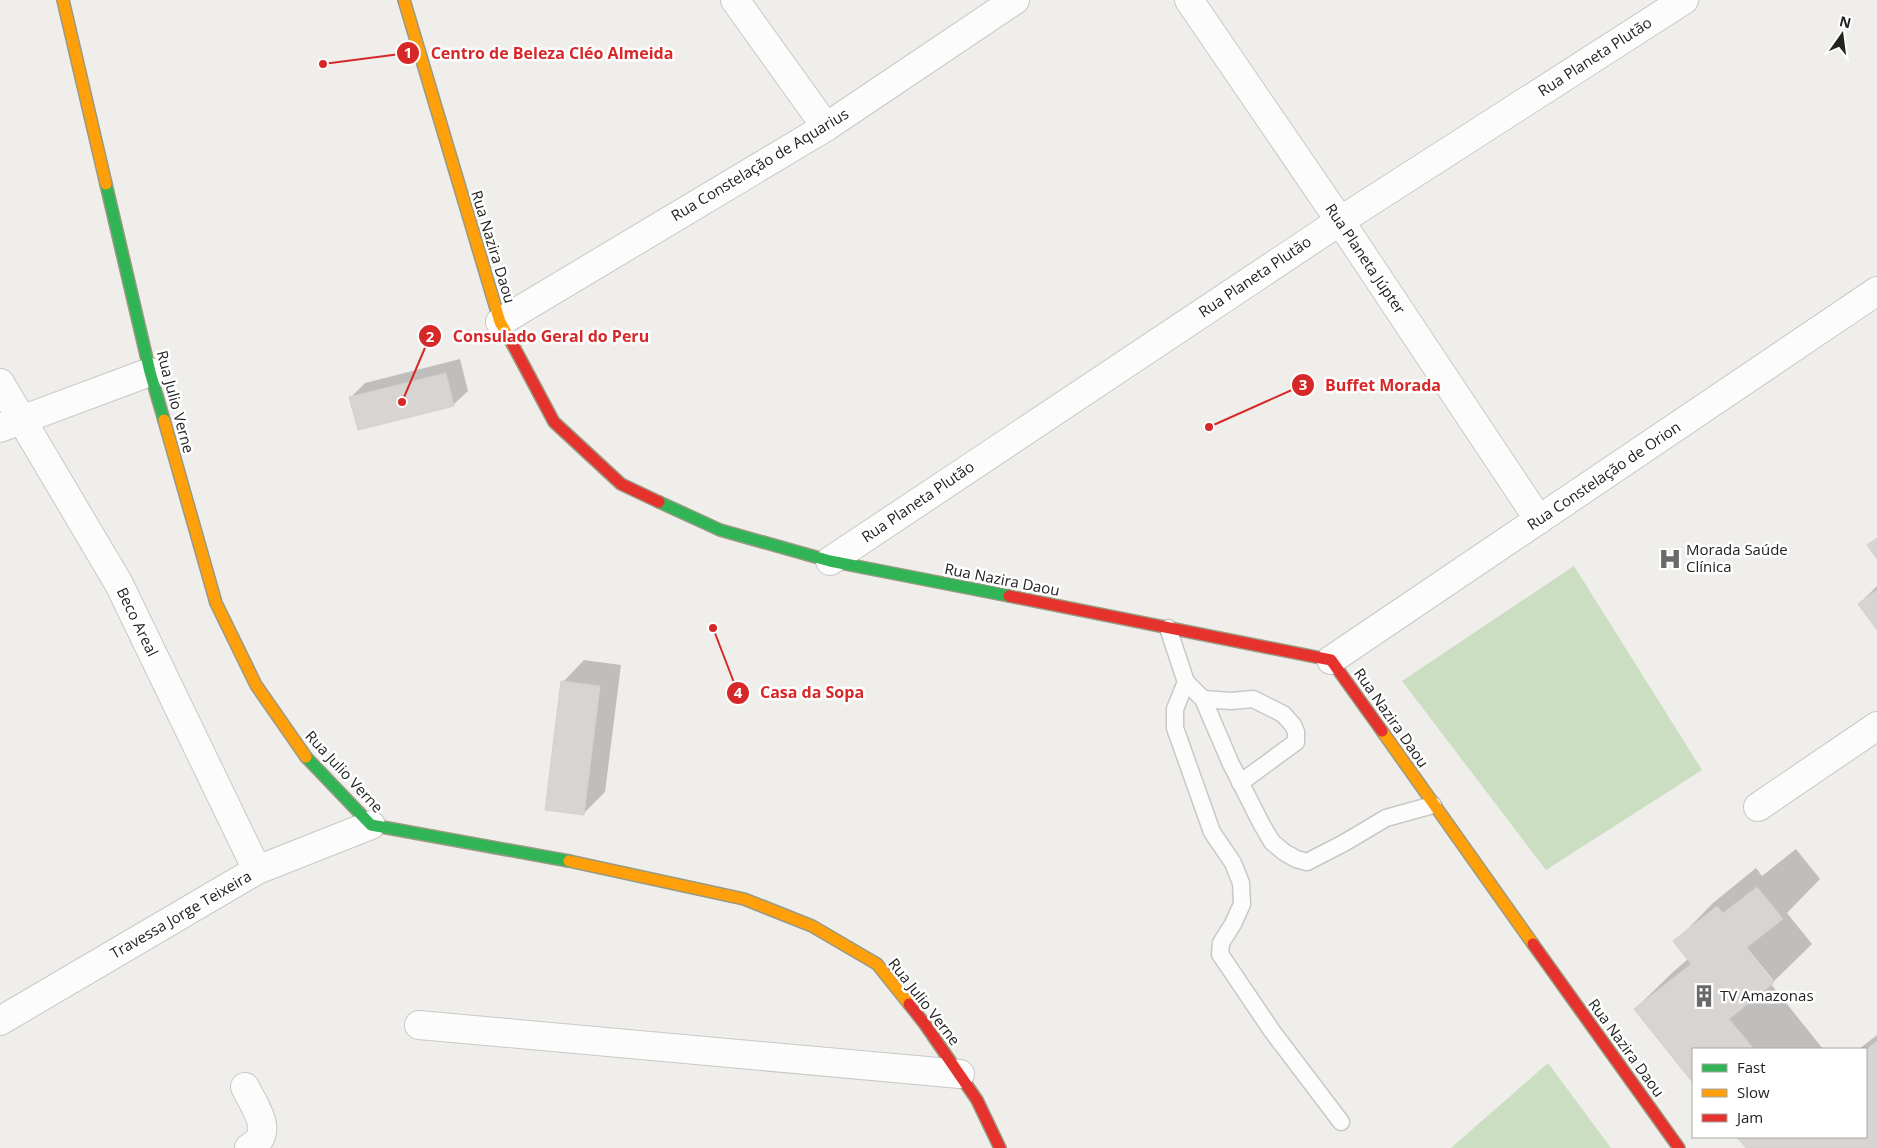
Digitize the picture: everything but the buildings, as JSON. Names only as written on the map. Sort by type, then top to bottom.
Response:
[{"type":"street","name":"Rua Julio Verne","points":[[63,0],[150,372],[216,603],[256,685],[304,755],[371,825],[550,857],[744,899],[812,926],[877,964],[924,1023],[960,1074],[977,1100],[1000,1148]]},
{"type":"street","name":"Rua Nazira Daou","points":[[404,0],[500,322],[554,422],[621,484],[720,530],[830,561],[1331,660],[1678,1148]]},
{"type":"street","points":[[735,0],[826,126]]},
{"type":"street","name":"Rua Constelação de Aquarius","points":[[500,322],[826,126],[1015,0]]},
{"type":"street","name":"Rua Planeta Júpter","points":[[1189,0],[1340,221],[1539,520]]},
{"type":"street","name":"Rua Planeta Plutão","points":[[830,561],[1340,221],[1684,0]]},
{"type":"street","name":"Rua Constelação de Orion","points":[[1331,660],[1877,291]]},
{"type":"street","points":[[11,425],[150,372]]},
{"type":"street","name":"Beco Areal","points":[[0,383],[11,425],[119,584],[257,870]]},
{"type":"street","points":[[1758,807],[1877,726]]},
{"type":"street","name":"Travessa Jorge Teixeira","points":[[0,1021],[257,870],[371,825]]},
{"type":"street","points":[[419,1025],[960,1074]]},
{"type":"street","points":[[245,1087],[262,1122],[264,1134],[258,1143],[249,1148]]},
{"type":"lane","points":[[1168,628],[1186,682],[1203,699],[1240,783],[1272,842],[1284,852],[1296,859],[1307,862],[1344,844],[1386,818],[1433,805]]},
{"type":"lane","points":[[1186,682],[1175,709],[1175,728],[1212,832],[1233,863],[1240,883],[1242,904],[1234,924],[1221,944],[1220,954],[1272,1031],[1341,1122]]},
{"type":"lane","points":[[1203,699],[1231,701],[1253,699],[1283,714],[1293,725],[1296,732],[1296,742],[1240,783]]},
{"type":"green space","points":[[1574,566],[1702,770],[1546,870],[1402,681]]},
{"type":"green space","points":[[1548,1063],[1611,1148],[1451,1148]]},
{"type":"traffic: fast","points":[[106,184],[150,372],[164,420]]},
{"type":"traffic: fast","points":[[659,502],[720,530],[830,561],[1009,596]]},
{"type":"traffic: fast","points":[[306,757],[371,825],[569,861]]},
{"type":"traffic: slow","points":[[63,0],[106,184]]},
{"type":"traffic: slow","points":[[404,0],[500,322],[513,345]]},
{"type":"traffic: slow","points":[[164,420],[216,603],[256,685],[306,757]]},
{"type":"traffic: slow","points":[[1382,731],[1533,944]]},
{"type":"traffic: slow","points":[[569,861],[744,899],[812,926],[877,964],[909,1004]]},
{"type":"traffic: jam","points":[[513,345],[554,422],[621,484],[659,502]]},
{"type":"traffic: jam","points":[[1009,596],[1331,660],[1382,731]]},
{"type":"traffic: jam","points":[[1533,944],[1679,1148]]},
{"type":"traffic: jam","points":[[909,1004],[977,1100],[1000,1148]]},
{"type":"place","name":"Centro de Beleza Cléo Almeida","points":[[323,64]]},
{"type":"place","name":"Consulado Geral do Peru","points":[[402,402]]},
{"type":"place","name":"Buffet Morada","points":[[1209,427]]},
{"type":"place","name":"Morada Saúde Clínica","points":[[1670,559]]},
{"type":"place","name":"Casa da Sopa","points":[[713,628]]},
{"type":"place","name":"TV Amazonas","points":[[1704,996]]}]
